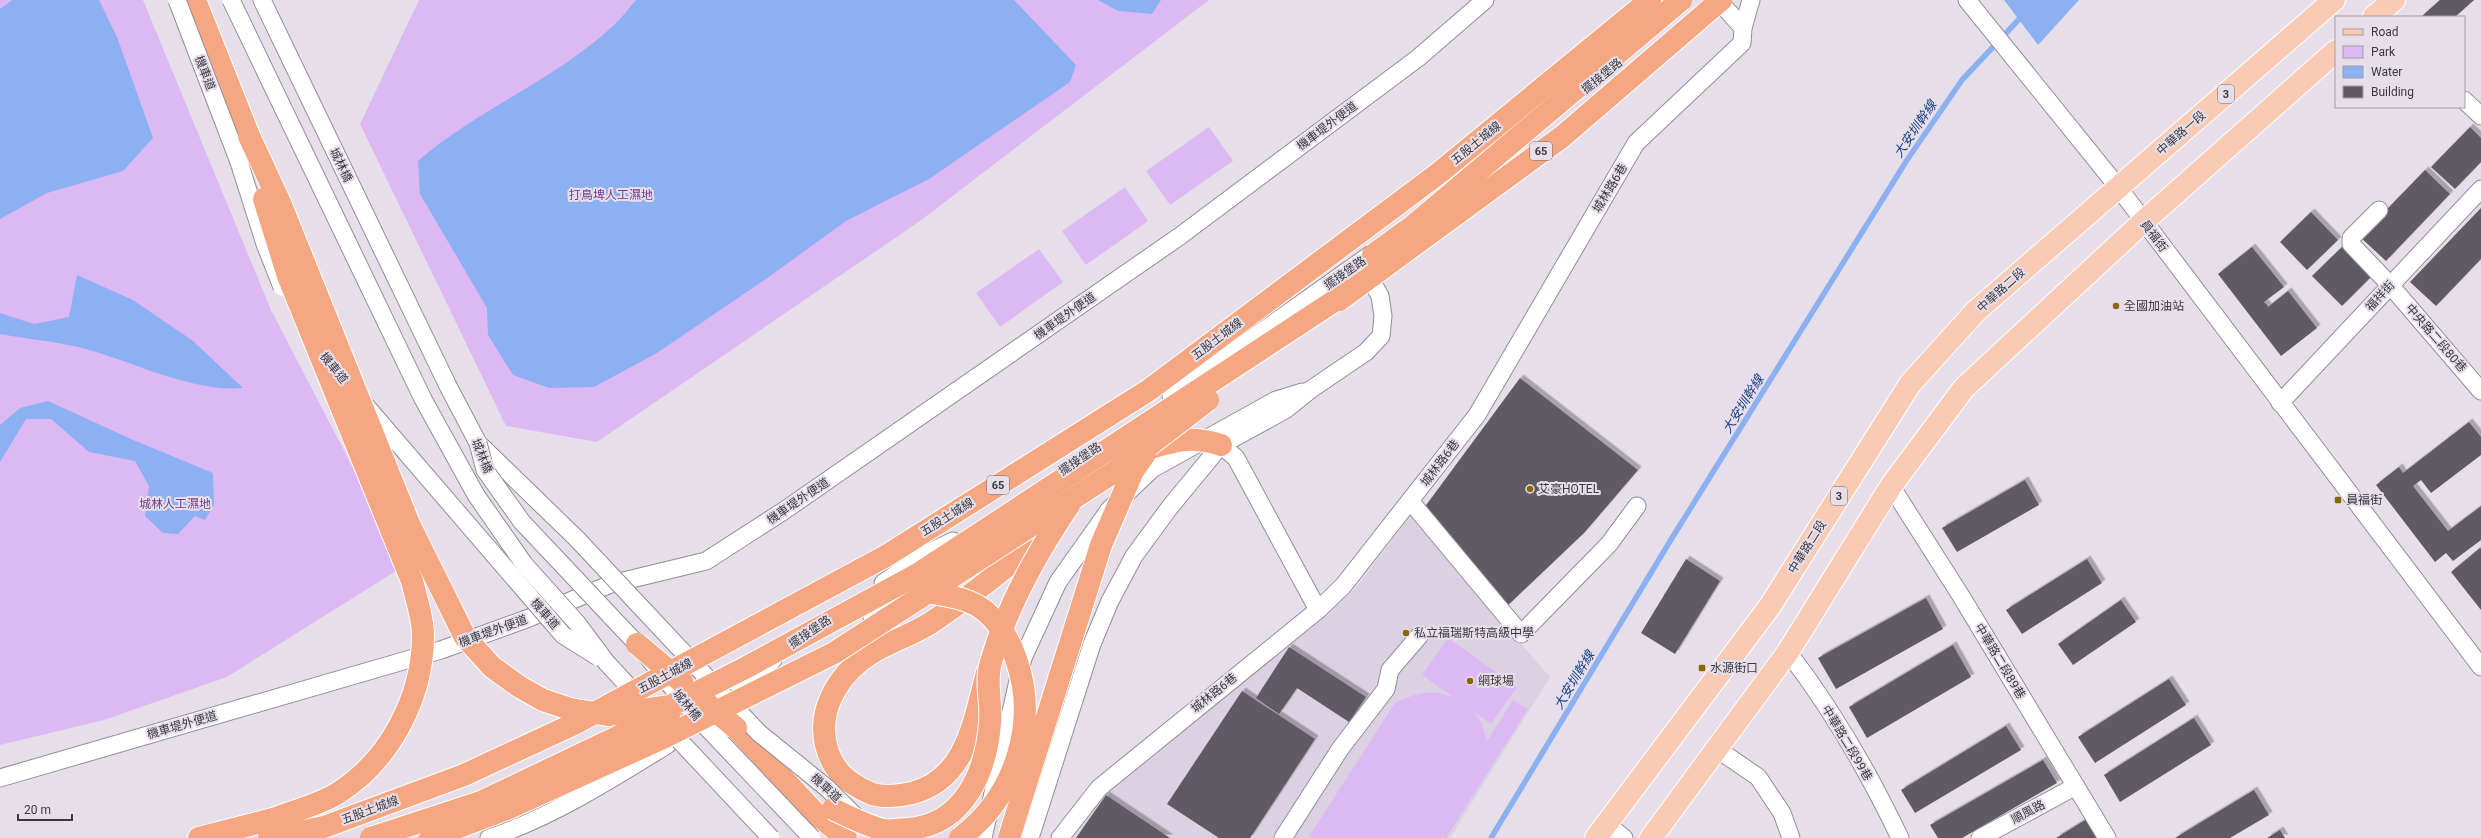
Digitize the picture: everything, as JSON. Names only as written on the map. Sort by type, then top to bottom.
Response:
[{"type":"highway","points":[[195,0],[249,136],[281,205],[409,524],[465,637],[492,667],[537,696],[570,709],[608,715],[670,706],[747,667],[918,574],[1351,290]]},
{"type":"highway","name":"五股土城線","points":[[269,838],[324,827],[471,772],[574,724],[886,556],[1149,390],[1439,173],[1650,0]]},
{"type":"highway","points":[[1212,442],[1180,439],[1142,450],[1014,561],[931,623],[872,652],[847,674],[830,697],[825,710],[823,731],[828,756],[836,770],[852,785],[875,795],[903,796],[927,789],[944,777],[962,754],[990,664],[1013,602],[1039,550],[1079,490],[1139,428],[1413,226],[1681,0]]},
{"type":"highway","name":"65","points":[[430,838],[523,802],[665,737],[834,653],[1114,472],[1351,290],[1563,136],[1722,0]]},
{"type":"highway","points":[[199,838],[272,819],[337,793],[371,766],[396,731],[417,687],[423,635],[412,581],[288,276],[258,178],[249,136]]},
{"type":"highway","points":[[1009,838],[1101,545],[1133,471],[1167,421],[1203,382]]},
{"type":"highway","points":[[371,838],[481,802],[752,674],[881,602],[918,590],[957,598],[984,610],[1001,628],[1014,651],[1022,676],[1026,699],[1025,727],[1012,770],[1003,791],[988,812],[960,838]]},
{"type":"highway","points":[[637,644],[833,809],[884,830],[920,828],[945,818],[961,805],[979,778],[990,724],[990,664]]},
{"type":"highway","points":[[736,728],[816,814],[846,838]]},
{"type":"main road","name":"中華路一段","points":[[2118,187],[2334,0]]},
{"type":"main road","points":[[2376,16],[2394,0]]},
{"type":"main road","points":[[1651,838],[1788,652],[1891,486],[1964,388],[2143,222],[2335,52]]},
{"type":"main road","name":"中華路二段","points":[[1601,831],[1770,606],[1910,384],[1976,311],[2118,187]]},
{"type":"street","name":"機車道","points":[[177,0],[239,162],[265,244],[285,295],[324,359],[563,635],[606,662]]},
{"type":"street","name":"城林橋","points":[[231,0],[423,399],[476,495],[524,564],[577,623],[606,662],[771,838]]},
{"type":"street","name":"城林橋","points":[[262,0],[448,386],[478,443],[485,470],[522,522],[637,644],[693,713],[812,838]]},
{"type":"street","name":"機車堤外便道","points":[[0,778],[441,650],[529,618],[610,584],[706,561],[798,501],[1180,236],[1418,58],[1485,0]]},
{"type":"street","name":"擺接堡路","points":[[489,838],[524,826],[620,774],[691,730],[800,670],[934,572],[983,527],[1360,263],[1512,148],[1692,0]]},
{"type":"street","points":[[1718,0],[1743,28]]},
{"type":"street","name":"城林路6巷","points":[[1060,838],[1099,788],[1318,610],[1344,586],[1477,415],[1636,143],[1742,43],[1743,28],[1751,0]]},
{"type":"street","name":"員福街","points":[[1967,0],[2118,187],[2481,667]]},
{"type":"street","points":[[2465,101],[2481,116]]},
{"type":"street","name":"福祥街","points":[[2280,403],[2481,189]]},
{"type":"street","name":"中央路二段80巷","points":[[2378,210],[2351,238],[2351,244],[2390,285],[2481,391]]},
{"type":"street","points":[[983,838],[1024,658],[1058,582],[1108,510],[1152,469],[1212,442],[1276,400],[1310,390],[1366,352],[1381,336],[1383,316],[1380,296],[1360,263]]},
{"type":"street","points":[[1212,442],[1236,458],[1318,610]]},
{"type":"street","points":[[1030,838],[1092,644],[1110,601],[1134,556],[1170,507],[1212,442]]},
{"type":"street","name":"機車道","points":[[478,443],[577,539],[759,733],[827,788],[856,817]]},
{"type":"street","name":"中華路二段89巷","points":[[1891,486],[2107,838]]},
{"type":"street","points":[[1410,502],[1521,634],[1609,544],[1637,506]]},
{"type":"street","name":"擺接堡路","points":[[691,730],[786,649],[922,556],[983,527]]},
{"type":"street","points":[[1283,838],[1340,749],[1386,689],[1390,670],[1420,635]]},
{"type":"street","name":"中華路二段99巷","points":[[1788,652],[1807,677],[1870,779],[1900,838]]},
{"type":"street","points":[[1717,749],[1758,776],[1782,813],[1791,838]]},
{"type":"street","name":"順風路","points":[[1980,838],[2076,786]]},
{"type":"street","points":[[1601,831],[1624,838]]},
{"type":"shaded area","name":"私立福瑞斯特高級中學","points":[[1410,516],[1550,677],[1450,838],[1073,838],[1105,793],[1355,589]]},
{"type":"green space","name":"城林人工濕地","points":[[0,0],[143,0],[271,310],[404,566],[227,677],[104,720],[0,745]]},
{"type":"green space","name":"打鳥埤人工濕地","points":[[419,0],[1209,0],[920,221],[597,442],[506,426],[360,124]]},
{"type":"green space","points":[[1209,127],[1233,161],[1170,205],[1146,171]]},
{"type":"green space","points":[[1125,187],[1148,221],[1086,265],[1062,231]]},
{"type":"green space","points":[[1039,249],[1063,282],[1000,327],[976,293]]},
{"type":"green space","points":[[1448,638],[1517,687],[1491,724],[1474,712],[1481,722],[1487,741],[1513,700],[1528,709],[1446,838],[1308,838],[1395,703],[1417,694],[1424,693],[1438,693],[1454,698],[1422,675]]},
{"type":"water","points":[[12,0],[99,0],[117,37],[153,138],[123,171],[47,193],[0,219],[0,9]]},
{"type":"water","name":"打鳥埤人工濕地","points":[[636,0],[1014,0],[1076,65],[1070,82],[929,179],[846,221],[766,279],[657,353],[594,387],[549,388],[513,375],[488,335],[487,308],[420,194],[418,161],[441,142],[466,125],[568,62],[592,44],[617,22]]},
{"type":"water","points":[[1098,0],[1161,0],[1152,14],[1118,11]]},
{"type":"water","points":[[2004,0],[2079,0],[2038,45]]},
{"type":"water","points":[[77,275],[133,300],[193,341],[243,388],[223,388],[202,385],[160,374],[98,352],[59,343],[0,334],[0,313],[34,324],[69,317]]},
{"type":"water","points":[[48,401],[131,439],[213,473],[214,505],[205,520],[195,516],[178,534],[163,533],[145,516],[149,486],[135,461],[89,452],[51,419],[26,419],[0,462],[0,425],[20,408]]},
{"type":"building","points":[[2440,0],[2474,0],[2456,16],[2422,16]]},
{"type":"building","points":[[2470,127],[2481,138],[2481,162],[2455,189],[2431,167]]},
{"type":"building","points":[[2425,170],[2450,194],[2386,261],[2360,237]]},
{"type":"building","points":[[2481,208],[2481,259],[2436,306],[2410,282]]},
{"type":"building","points":[[2311,212],[2338,240],[2307,270],[2280,242]]},
{"type":"building","points":[[2343,246],[2372,276],[2342,306],[2312,276]]},
{"type":"building","points":[[2252,247],[2284,287],[2264,302],[2268,307],[2288,291],[2317,328],[2281,356],[2218,274]]},
{"type":"building","name":"艾豪HOTEL","points":[[1520,378],[1638,470],[1584,533],[1504,609],[1424,508]]},
{"type":"building","points":[[2469,422],[2481,437],[2481,455],[2431,493],[2421,480],[2413,486],[2448,531],[2481,506],[2481,540],[2453,561],[2446,553],[2435,562],[2376,485],[2399,467],[2403,473]]},
{"type":"building","points":[[2025,480],[2039,505],[1957,552],[1942,528]]},
{"type":"building","points":[[2480,548],[2481,549],[2481,610],[2451,572]]},
{"type":"building","points":[[1686,559],[1720,581],[1675,654],[1641,633]]},
{"type":"building","points":[[2087,559],[2102,583],[2022,634],[2006,610]]},
{"type":"building","points":[[1926,598],[1943,629],[1836,689],[1818,658]]},
{"type":"building","points":[[2121,600],[2136,622],[2073,665],[2058,644]]},
{"type":"building","points":[[1953,645],[1971,677],[1867,738],[1849,707]]},
{"type":"building","points":[[1289,647],[1366,697],[1349,722],[1297,688],[1279,714],[1256,698]]},
{"type":"building","points":[[2169,679],[2186,705],[2095,763],[2078,737]]},
{"type":"building","points":[[1242,691],[1315,739],[1250,838],[1219,838],[1167,804]]},
{"type":"building","points":[[2194,718],[2211,745],[2120,802],[2104,775]]},
{"type":"building","points":[[2006,726],[2021,750],[1915,813],[1901,790]]},
{"type":"building","points":[[2043,760],[2057,783],[1962,838],[1938,838],[1930,825]]},
{"type":"building","points":[[2254,790],[2269,815],[2230,838],[2175,838]]},
{"type":"building","points":[[1106,795],[1170,838],[1076,838]]},
{"type":"building","points":[[2087,819],[2098,838],[2056,838]]},
{"type":"building","points":[[2280,830],[2285,838],[2267,838]]},
{"type":"waterway","name":"大安圳幹線","points":[[1491,838],[1672,538],[1907,160],[1962,80],[2023,15]]},
{"type":"place","name":"全國加油站","points":[[2116,306]]},
{"type":"place","name":"艾豪HOTEL","points":[[1530,489]]},
{"type":"place","name":"員福街","points":[[2338,500]]},
{"type":"place","name":"私立福瑞斯特高級中學","points":[[1406,633]]},
{"type":"place","name":"水源街口","points":[[1702,668]]},
{"type":"place","name":"網球場","points":[[1470,681]]}]
